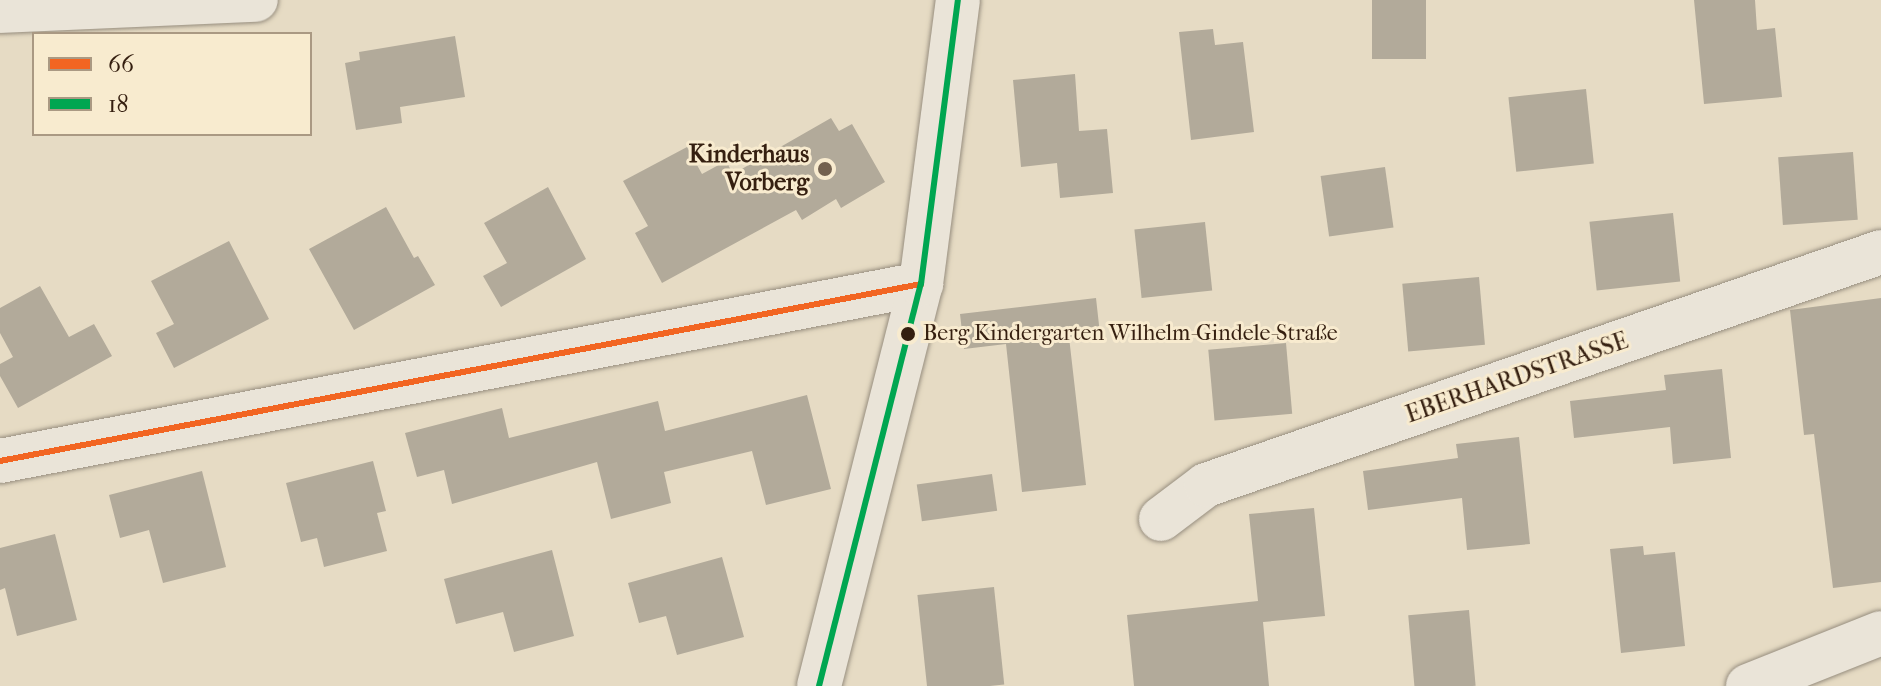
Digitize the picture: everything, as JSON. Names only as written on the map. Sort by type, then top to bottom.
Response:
[{"type":"street","points":[[0,11],[256,0]]},
{"type":"street","points":[[819,686],[921,284],[958,0]]},
{"type":"street","name":"EBERHARDSTRASSE","points":[[1161,519],[1206,485],[1881,252]]},
{"type":"street","points":[[0,461],[921,284]]},
{"type":"street","points":[[1748,686],[1881,633]]},
{"type":"building","points":[[1372,0],[1426,0],[1426,59],[1372,59]]},
{"type":"building","points":[[1694,0],[1755,0],[1757,30],[1775,28],[1782,97],[1704,104]]},
{"type":"building","points":[[1213,29],[1215,45],[1243,42],[1254,132],[1191,140],[1179,32]]},
{"type":"building","points":[[455,36],[465,97],[400,107],[402,123],[356,130],[345,63],[360,60],[359,52]]},
{"type":"building","points":[[1075,74],[1079,131],[1107,129],[1113,193],[1060,198],[1057,163],[1021,167],[1013,80]]},
{"type":"building","points":[[1586,89],[1594,164],[1516,172],[1508,97]]},
{"type":"building","points":[[831,118],[839,131],[852,124],[885,182],[841,208],[836,199],[802,220],[796,210],[662,283],[635,233],[648,226],[623,181],[687,147],[702,174],[726,161],[733,174]]},
{"type":"building","points":[[1853,152],[1858,220],[1783,225],[1778,157]]},
{"type":"building","points":[[1385,167],[1393,227],[1329,236],[1321,176]]},
{"type":"building","points":[[548,187],[586,259],[501,307],[483,276],[507,263],[484,223]]},
{"type":"building","points":[[386,207],[414,258],[418,256],[435,285],[354,330],[309,249]]},
{"type":"building","points":[[1673,213],[1680,282],[1597,290],[1589,222]]},
{"type":"building","points":[[1205,222],[1212,291],[1142,298],[1134,229]]},
{"type":"building","points":[[229,241],[269,319],[174,368],[156,333],[174,324],[151,281]]},
{"type":"building","points":[[1479,277],[1485,345],[1408,351],[1402,284]]},
{"type":"building","points":[[40,286],[69,337],[94,324],[112,356],[18,408],[0,376],[0,364],[13,357],[0,333],[0,308]]},
{"type":"building","points":[[1096,298],[1100,334],[1069,337],[1086,485],[1022,492],[1006,344],[964,349],[960,314]]},
{"type":"building","points":[[1881,298],[1881,582],[1833,588],[1814,434],[1804,435],[1790,310]]},
{"type":"building","points":[[1286,343],[1292,414],[1214,421],[1208,350]]},
{"type":"building","points":[[1722,369],[1731,458],[1673,464],[1670,427],[1574,438],[1570,401],[1666,390],[1664,375]]},
{"type":"building","points":[[807,395],[831,489],[766,505],[752,451],[664,472],[671,503],[611,519],[597,462],[452,504],[444,470],[417,477],[405,433],[502,408],[509,438],[658,401],[665,431]]},
{"type":"building","points":[[1519,437],[1530,544],[1467,550],[1462,498],[1368,510],[1363,471],[1458,458],[1456,444]]},
{"type":"building","points":[[373,461],[386,511],[377,513],[387,551],[324,567],[317,538],[301,542],[286,483]]},
{"type":"building","points":[[202,471],[226,567],[163,583],[149,530],[120,538],[109,495]]},
{"type":"building","points":[[992,474],[997,511],[922,521],[917,485]]},
{"type":"building","points":[[1314,508],[1325,616],[1263,622],[1269,686],[1134,686],[1127,615],[1258,601],[1249,514]]},
{"type":"building","points":[[55,534],[77,620],[17,636],[5,588],[0,590],[0,548]]},
{"type":"building","points":[[1643,546],[1644,555],[1675,552],[1685,646],[1621,653],[1610,549]]},
{"type":"building","points":[[552,550],[574,636],[514,652],[503,612],[456,624],[444,579]]},
{"type":"building","points":[[722,557],[744,637],[677,655],[666,616],[639,623],[628,583]]},
{"type":"building","points":[[994,587],[1004,684],[927,686],[917,595]]},
{"type":"building","points":[[1469,610],[1476,686],[1414,686],[1408,615]]},
{"type":"transit line","name":"18","points":[[819,686],[921,284],[958,0]]},
{"type":"transit line","name":"66","points":[[0,461],[921,284]]},
{"type":"place","name":"Kinderhaus Vorberg","points":[[825,169]]},
{"type":"place","name":"Berg Kindergarten Wilhelm-Gindele-Straße","points":[[908,334]]}]
